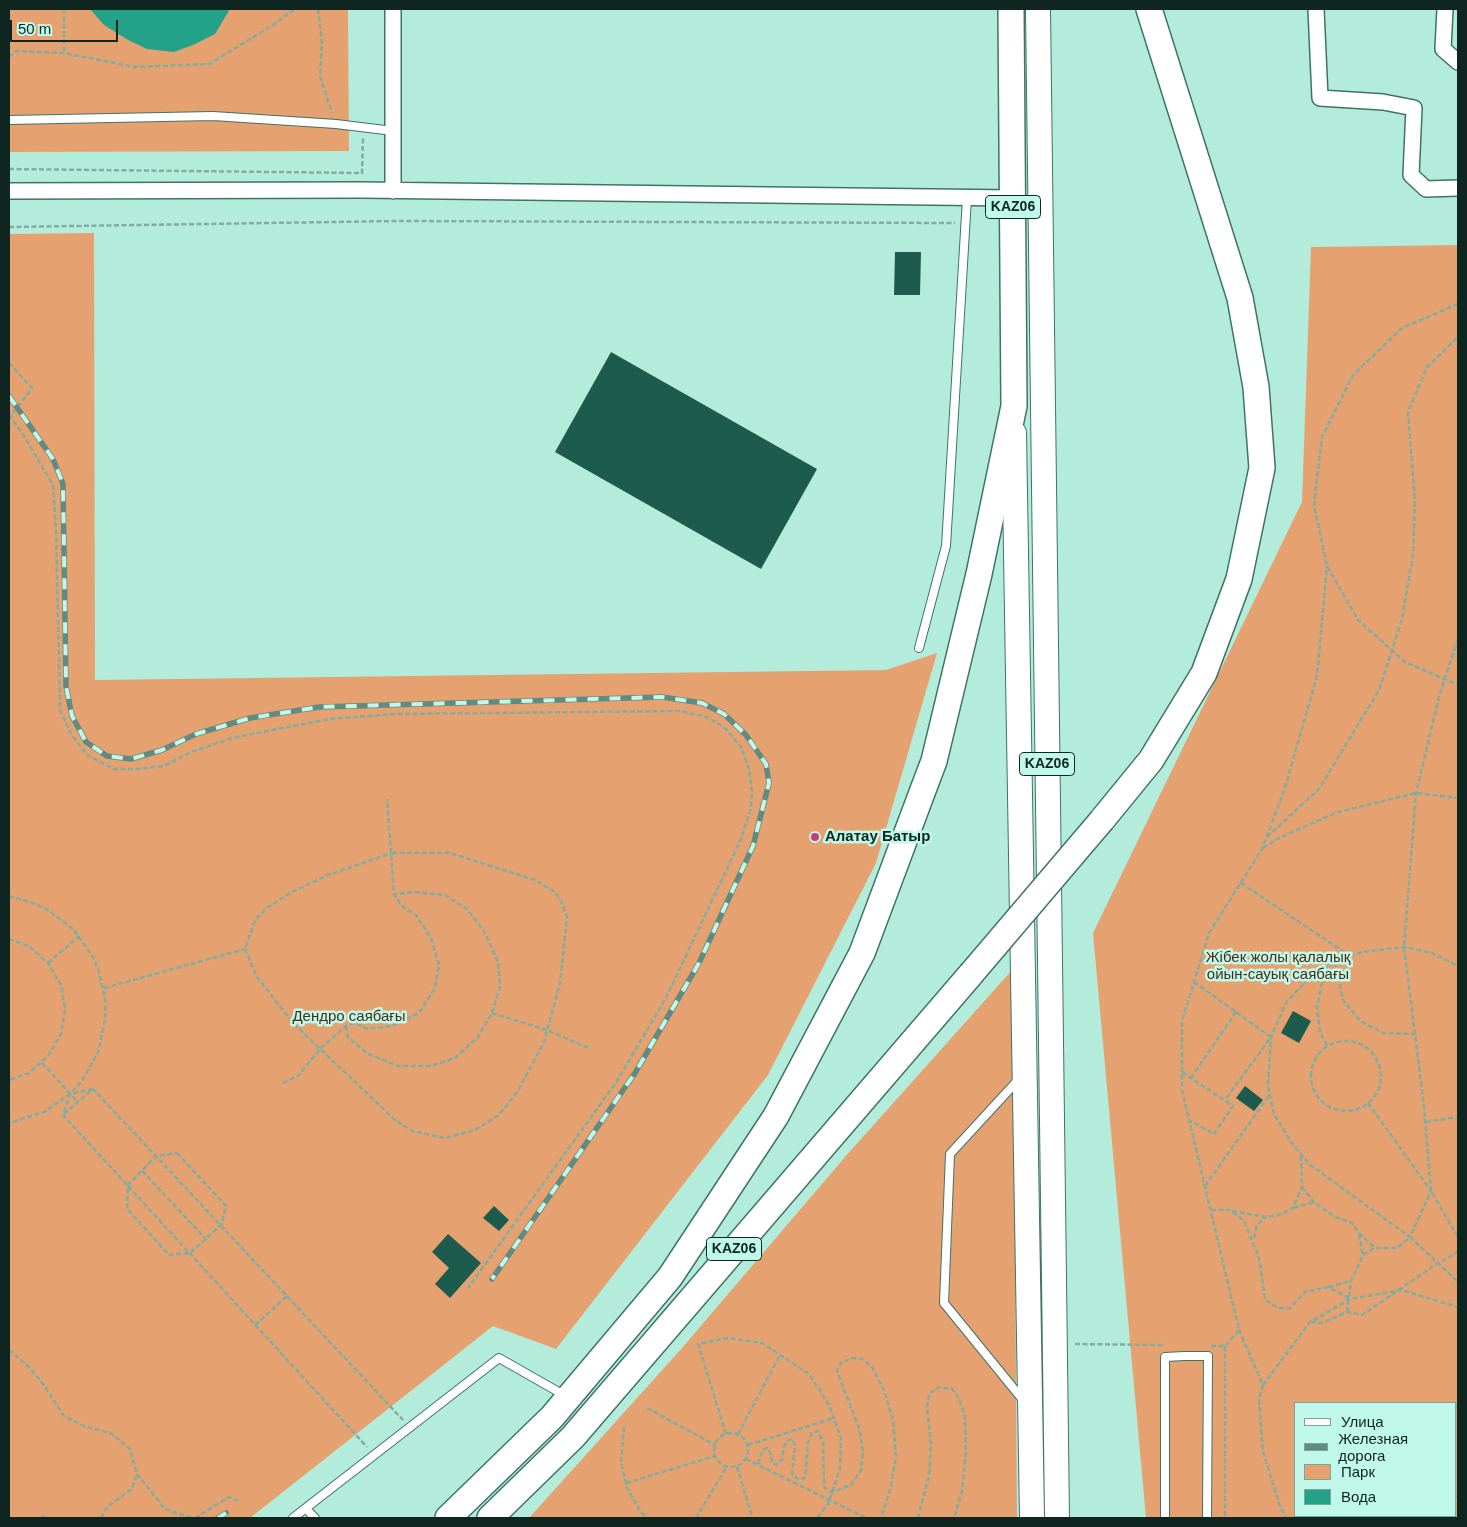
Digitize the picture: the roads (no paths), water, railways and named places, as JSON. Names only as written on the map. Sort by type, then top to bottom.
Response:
[{"type":"highway","name":"KАZ06","points":[[448,1518],[552,1417],[670,1277],[776,1116],[862,953],[934,761],[979,574],[1014,406],[1012,9]]},
{"type":"highway","name":"KАZ06","points":[[490,1518],[573,1437],[972,974],[1151,760],[1204,674],[1239,579],[1262,468],[1256,387],[1240,298],[1150,9]]},
{"type":"main road","name":"KАZ06","points":[[1038,9],[1056,1518]]},
{"type":"main road","name":"KАZ06","points":[[1014,406],[1032,1518]]},
{"type":"main road","points":[[1029,1368],[1055,1367]]},
{"type":"street","points":[[393,9],[394,191]]},
{"type":"street","points":[[1316,9],[1320,98],[1382,102],[1414,108],[1411,175],[1426,189],[1458,188]]},
{"type":"street","points":[[1444,9],[1443,49],[1458,62]]},
{"type":"street","points":[[9,191],[394,191],[1013,198]]},
{"type":"lane","points":[[9,120],[213,116],[336,124],[393,130]]},
{"type":"lane","points":[[918,648],[946,546],[967,198]]},
{"type":"lane","points":[[1025,1072],[950,1154],[944,1303],[1030,1408]]},
{"type":"lane","points":[[1165,1518],[1165,1357],[1208,1356],[1207,1518]]},
{"type":"lane","points":[[293,1518],[500,1358],[568,1398]]},
{"type":"lane","points":[[306,1509],[315,1518]]},
{"type":"water","points":[[90,9],[230,9],[215,34],[174,52],[147,49],[128,40],[104,25]]},
{"type":"railway","points":[[9,396],[53,459],[63,484],[66,686],[72,716],[86,742],[107,756],[131,759],[162,750],[196,734],[250,718],[319,707],[662,697],[702,703],[724,714],[746,735],[766,764],[769,783],[753,846],[699,963],[635,1073],[492,1279]]},
{"type":"railway","points":[[218,1518],[226,1513]]},
{"type":"place","name":"Алатау Батыр","points":[[815,837]]},
{"type":"park label","name":"Жібек жолы қалалық ойын-сауық саябағы","points":[[1278,966]]},
{"type":"park label","name":"Дендро саябағы","points":[[349,1017]]}]
